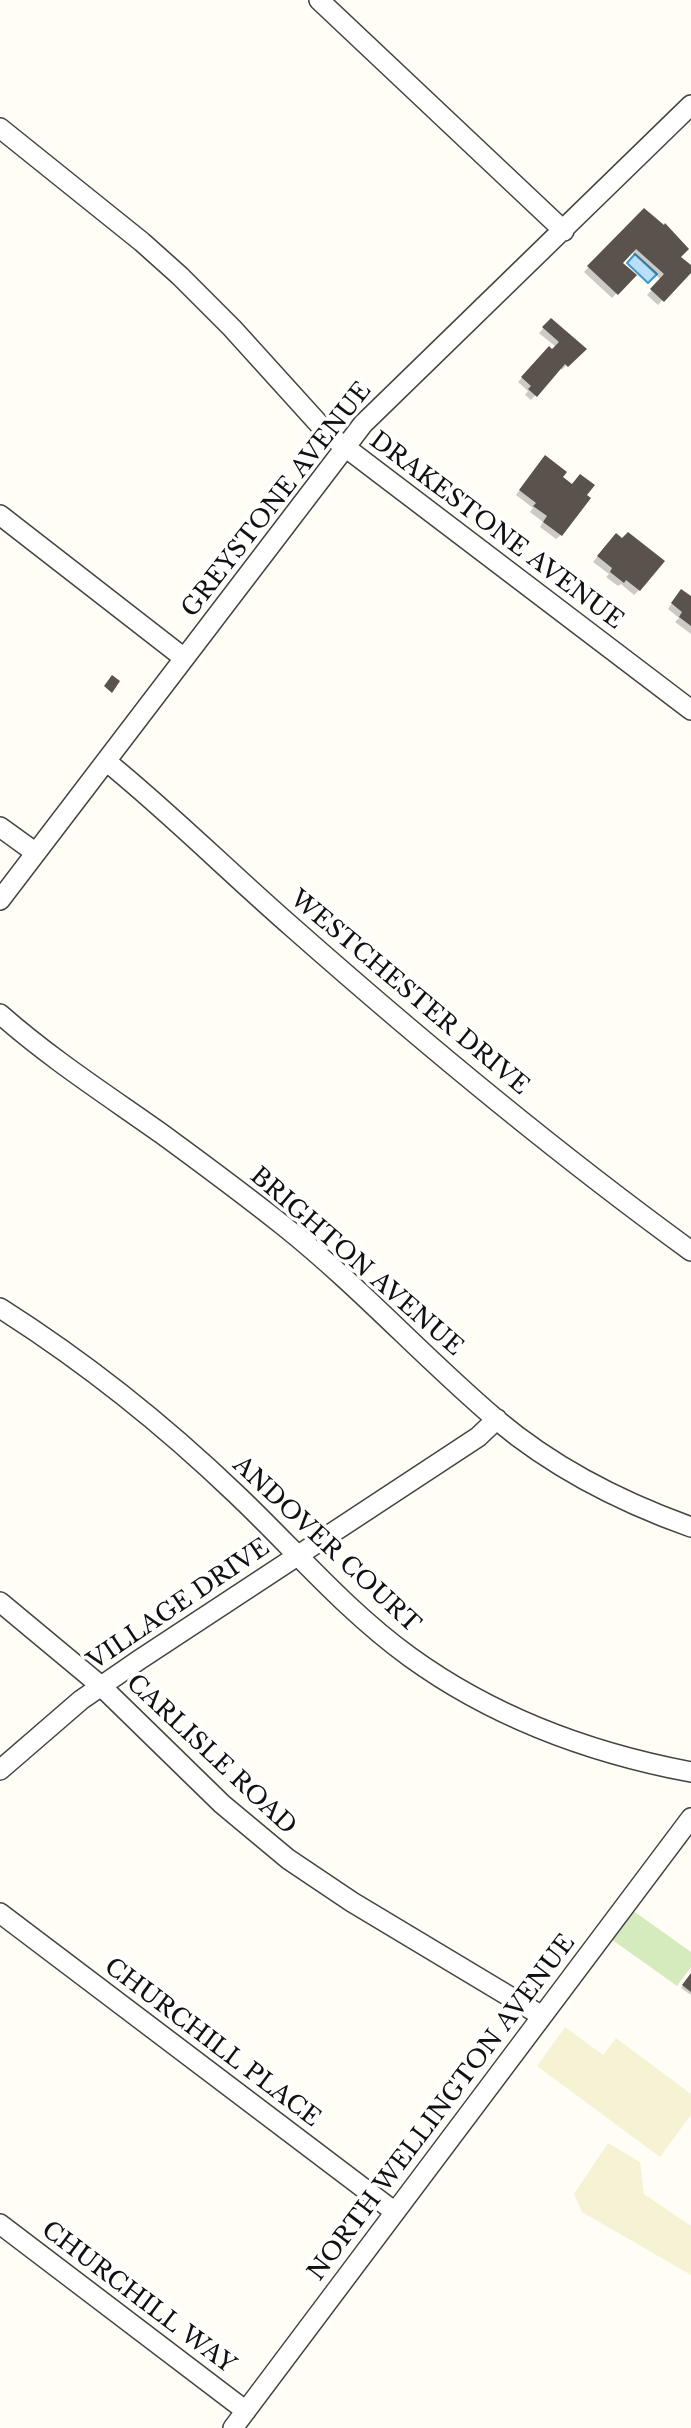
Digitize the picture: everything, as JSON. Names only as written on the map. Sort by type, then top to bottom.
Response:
[{"type":"street","points":[[319,0],[564,231]]},
{"type":"street","name":"GREYSTONE AVENUE","points":[[0,900],[345,447],[390,396],[687,118]]},
{"type":"street","name":"DRAKESTONE AVENUE","points":[[0,128],[142,242],[180,276],[232,328],[321,426],[345,447],[691,710]]},
{"type":"street","points":[[0,515],[184,658]]},
{"type":"street","name":"WESTCHESTER DRIVE","points":[[106,761],[293,929],[420,1037],[583,1169],[691,1251]]},
{"type":"street","points":[[0,827],[36,853]]},
{"type":"street","name":"BRIGHTON AVENUE","points":[[0,1014],[43,1051],[164,1136],[286,1228],[497,1419],[531,1446],[590,1483],[660,1516],[691,1527]]},
{"type":"street","name":"ANDOVER COURT","points":[[0,1308],[71,1357],[158,1424],[221,1480],[371,1626],[410,1657],[480,1700],[570,1741],[616,1756],[691,1772]]},
{"type":"street","name":"VILLAGE DRIVE","points":[[0,1770],[101,1686],[478,1437],[497,1419]]},
{"type":"street","name":"CARLISLE ROAD","points":[[0,1602],[101,1686],[222,1804],[288,1859],[342,1896],[542,2016]]},
{"type":"street","name":"NORTH WELLINGTON AVENUE","points":[[233,2428],[691,1818]]},
{"type":"street","name":"CHURCHILL PLACE","points":[[0,1913],[395,2212]]},
{"type":"street","name":"CHURCHILL WAY","points":[[0,2224],[246,2411]]},
{"type":"shaded area","points":[[565,2027],[603,2055],[616,2038],[691,2094],[691,2115],[660,2157],[537,2066]]},
{"type":"shaded area","points":[[608,2143],[640,2162],[644,2194],[691,2226],[691,2275],[582,2212],[574,2194]]},
{"type":"green space","points":[[632,1910],[691,1952],[691,1967],[677,1986],[611,1939]]},
{"type":"water","points":[[635,254],[657,274],[648,283],[627,263]]},
{"type":"building","points":[[644,208],[664,225],[665,223],[689,249],[681,257],[691,265],[691,273],[664,302],[650,289],[664,274],[636,249],[623,263],[637,275],[618,295],[587,266]]},
{"type":"building","points":[[551,318],[587,349],[568,367],[565,364],[537,397],[528,389],[531,386],[521,377],[549,346],[552,349],[559,342],[542,327]]},
{"type":"building","points":[[545,455],[567,472],[563,477],[572,484],[580,474],[595,485],[587,495],[591,498],[562,536],[543,522],[547,516],[533,506],[536,503],[519,490]]},
{"type":"building","points":[[628,532],[665,561],[640,591],[610,572],[612,568],[597,556],[616,533],[622,538]]},
{"type":"building","points":[[681,589],[691,596],[691,626],[679,617],[682,612],[671,603]]},
{"type":"building","points":[[112,675],[120,681],[112,693],[104,686]]},
{"type":"building","points":[[691,1973],[691,1992],[682,1985]]}]
